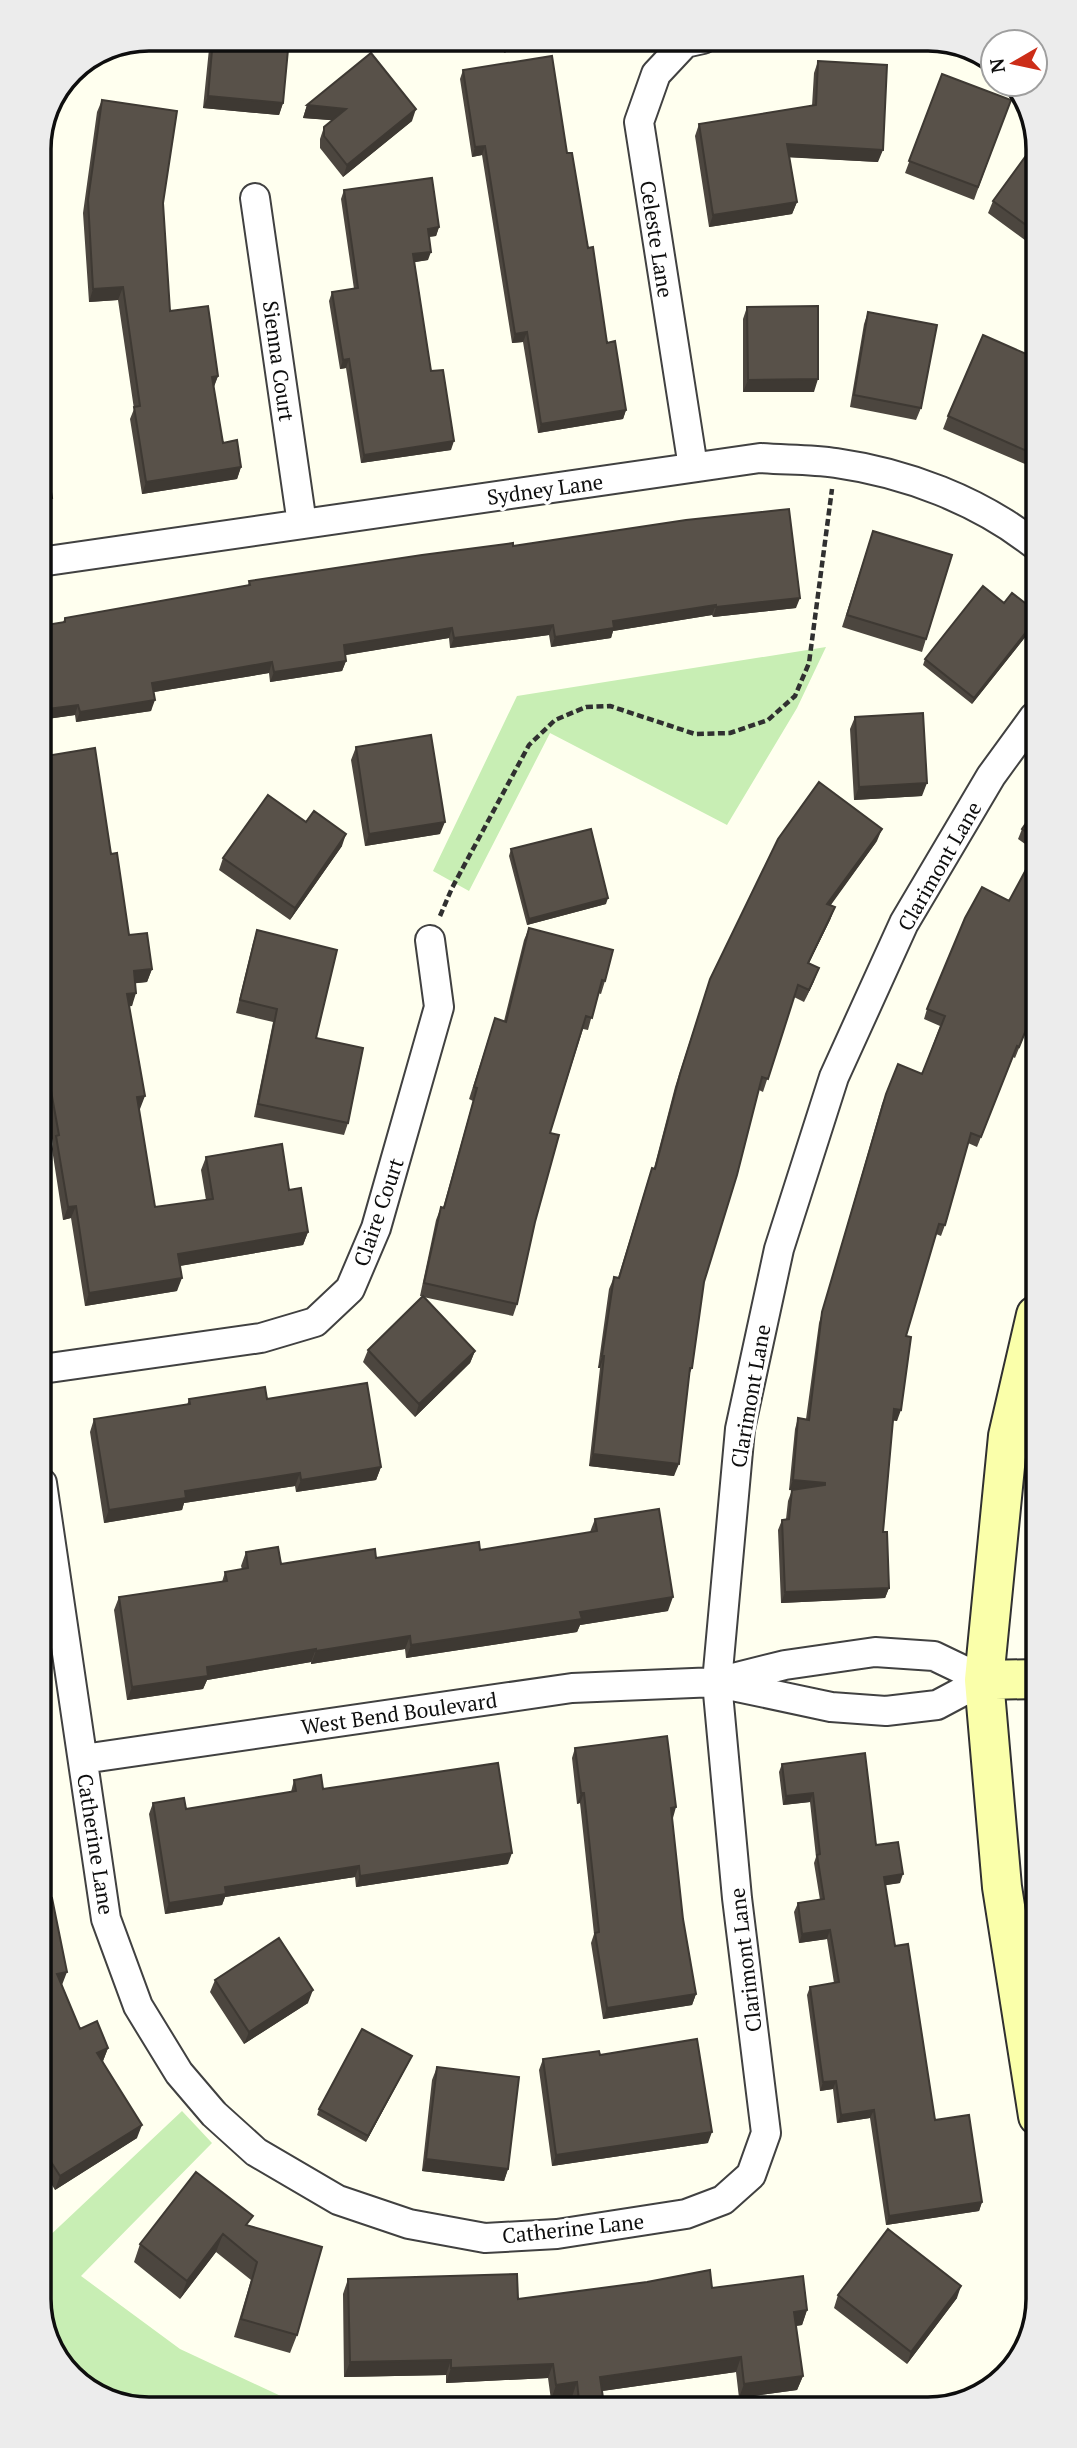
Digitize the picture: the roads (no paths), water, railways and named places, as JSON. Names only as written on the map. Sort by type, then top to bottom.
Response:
[{"type":"street","name":"Celeste Lane","points":[[678,51],[656,74],[639,122],[693,467]]},
{"type":"street","name":"Sienna Court","points":[[255,198],[302,524]]},
{"type":"street","name":"Sydney Lane","points":[[51,560],[760,458],[835,463],[915,480],[1006,522],[1026,538]]},
{"type":"street","name":"Clarimont Lane","points":[[751,2175],[766,2133],[737,1898],[717,1682],[740,1429],[779,1249],[834,1077],[904,923],[991,776],[1026,728]]},
{"type":"street","name":"Claire Court","points":[[51,1368],[261,1338],[315,1322],[350,1289],[376,1228],[439,1007],[430,940]]},
{"type":"street","points":[[1026,1358],[1008,1436],[984,1679],[1002,1887],[1026,2040]]},
{"type":"street","name":"Catherine Lane","points":[[51,1544],[106,1919],[138,2006],[179,2073],[214,2114],[256,2152],[338,2200],[409,2224],[485,2238],[557,2234],[686,2214],[723,2200],[751,2175]]},
{"type":"street","name":"West Bend Boulevard","points":[[83,1759],[572,1688],[717,1682],[785,1665],[874,1652],[934,1656],[984,1679],[1026,1679]]},
{"type":"street","name":"West Bend Boulevard","points":[[717,1682],[831,1707],[886,1711],[937,1705],[984,1679]]}]
